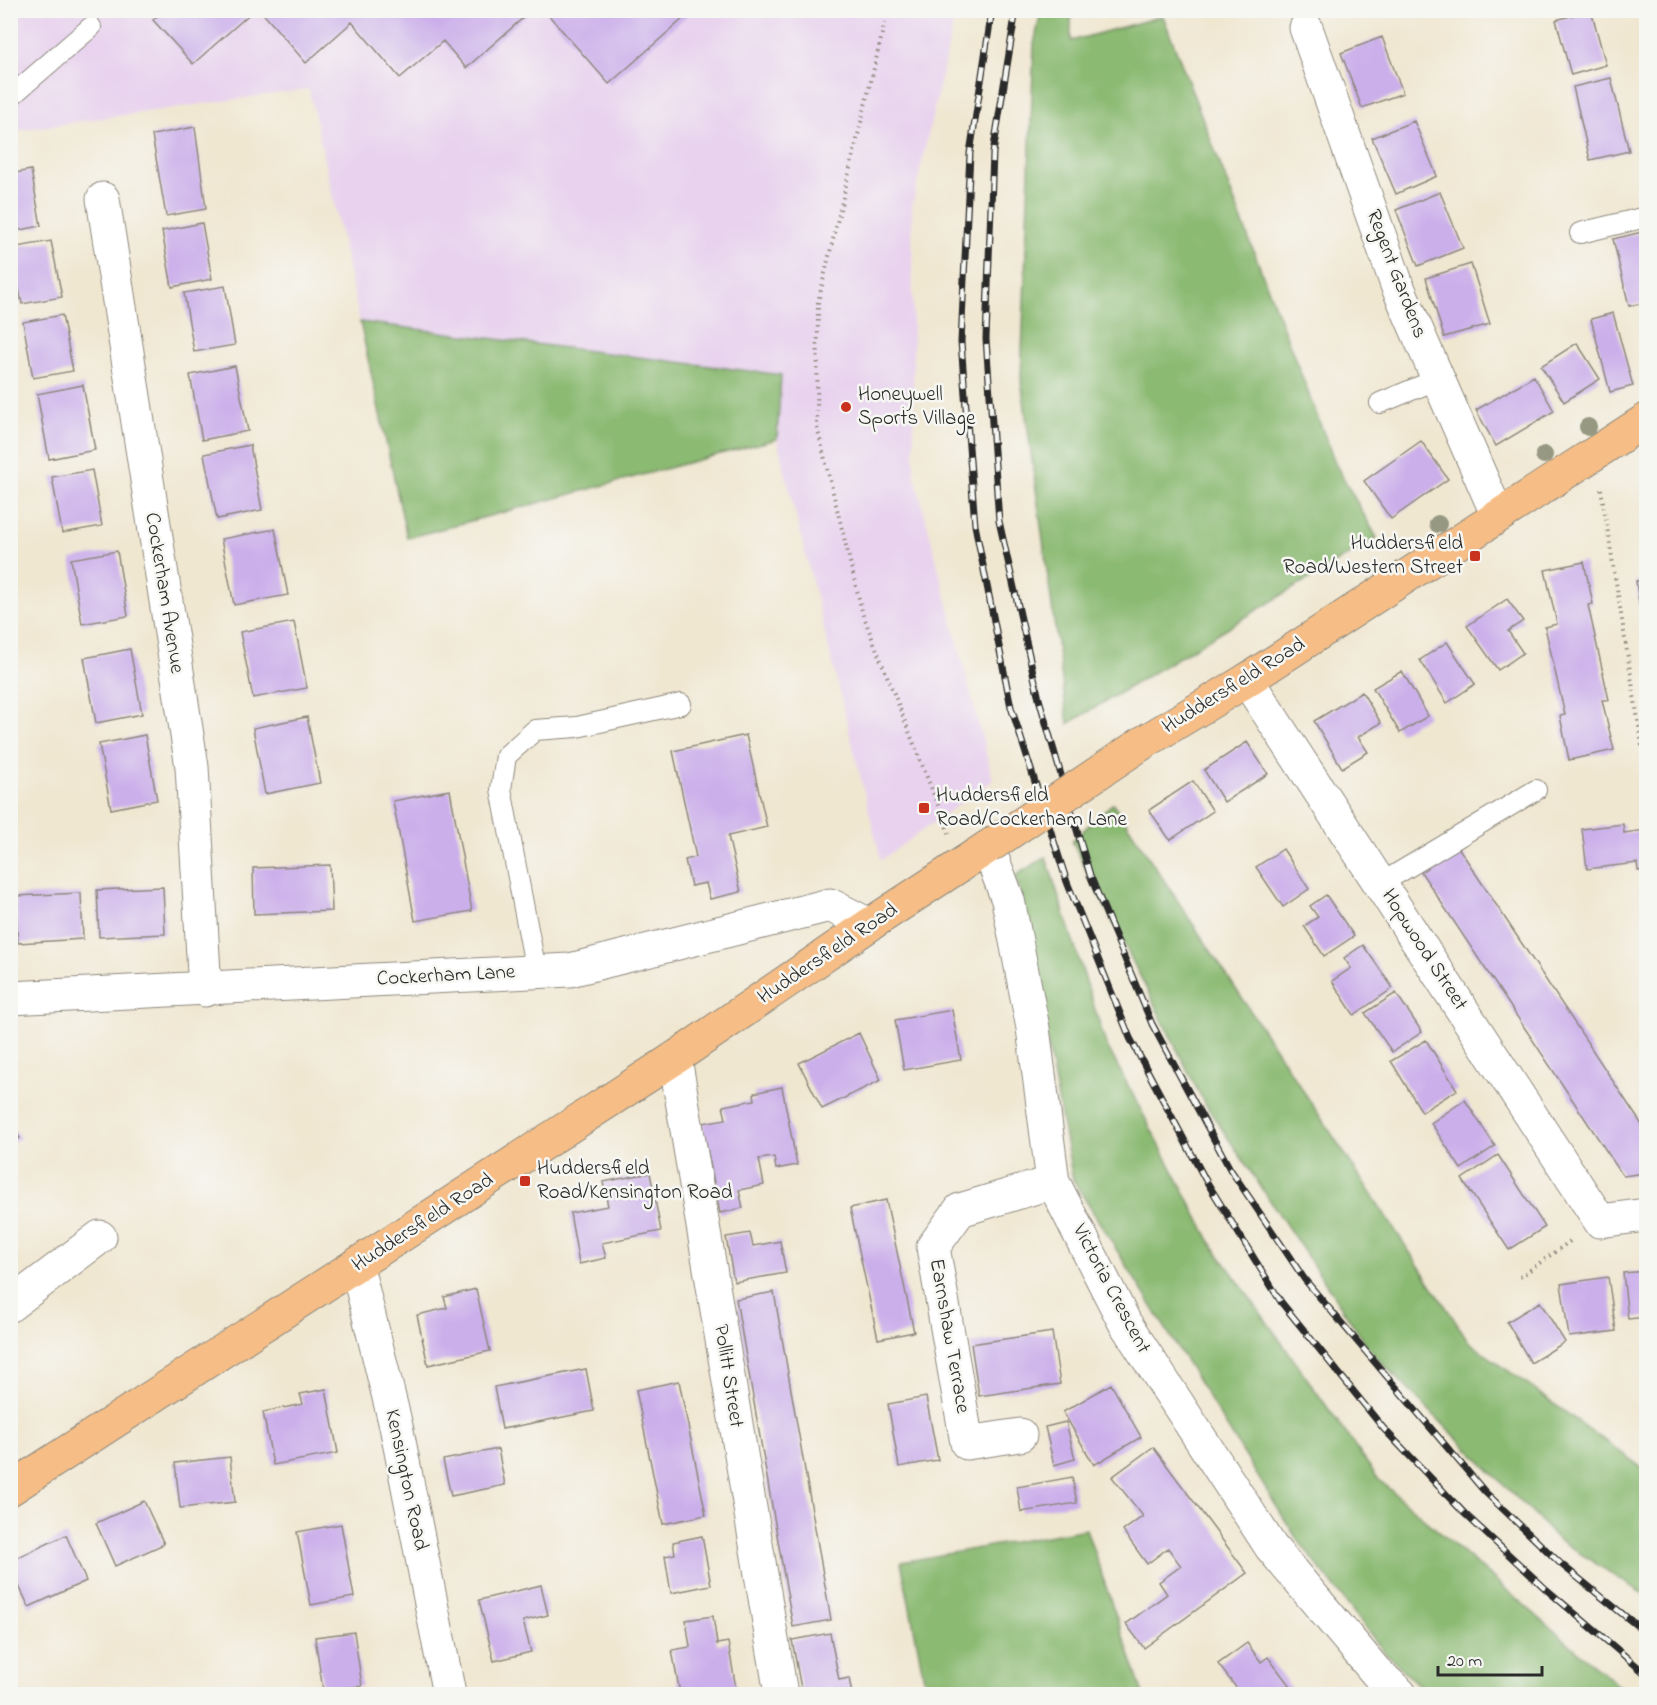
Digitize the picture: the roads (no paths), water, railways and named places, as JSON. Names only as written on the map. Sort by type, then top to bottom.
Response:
[{"type":"highway","name":"Huddersfield Road","points":[[10,1490],[357,1267],[675,1058],[869,925],[1141,744],[1247,680],[1498,516],[1645,424]]},
{"type":"street","name":"Regent Gardens","points":[[1306,28],[1397,285],[1498,516]]},
{"type":"street","name":"Cockerham Avenue","points":[[103,199],[192,767],[205,990]]},
{"type":"street","name":"Hopwood Street","points":[[1247,680],[1600,1221],[1647,1215]]},
{"type":"street","name":"Victoria Crescent","points":[[974,856],[1008,900],[1033,1028],[1053,1182],[1125,1323],[1271,1547],[1376,1671],[1400,1695]]},
{"type":"street","name":"Cockerham Lane","points":[[10,998],[570,970],[830,905],[869,925]]},
{"type":"street","name":"Pollitt Street","points":[[675,1058],[781,1695]]},
{"type":"street","name":"Earnshaw Terrace","points":[[1020,1435],[967,1443],[933,1247],[960,1210],[1053,1182]]},
{"type":"street","points":[[10,1305],[100,1237]]},
{"type":"street","name":"Kensington Road","points":[[357,1267],[396,1426],[449,1695]]},
{"type":"lane","points":[[10,98],[91,27]]},
{"type":"lane","points":[[1580,233],[1647,218]]},
{"type":"lane","points":[[1380,403],[1438,379]]},
{"type":"lane","points":[[536,971],[501,789],[506,756],[535,730],[577,727],[681,704]]},
{"type":"lane","points":[[1380,884],[1536,790]]},
{"type":"railway","points":[[992,10],[970,153],[961,342],[975,525],[1011,707],[1067,882],[1130,1038],[1205,1179],[1281,1302],[1384,1429],[1465,1514],[1547,1590],[1646,1674]]},
{"type":"railway","points":[[1016,10],[993,153],[986,339],[999,521],[1039,699],[1090,875],[1152,1024],[1230,1169],[1305,1280],[1485,1492],[1561,1564],[1646,1633]]},
{"type":"place","name":"Honeywell Sports Village","points":[[846,407]]},
{"type":"place","name":"Huddersfield Road/Western Street","points":[[1475,556]]},
{"type":"place","name":"Huddersfield Road/Cockerham Lane","points":[[924,808]]},
{"type":"place","name":"Huddersfield Road/Kensington Road","points":[[525,1181]]}]
